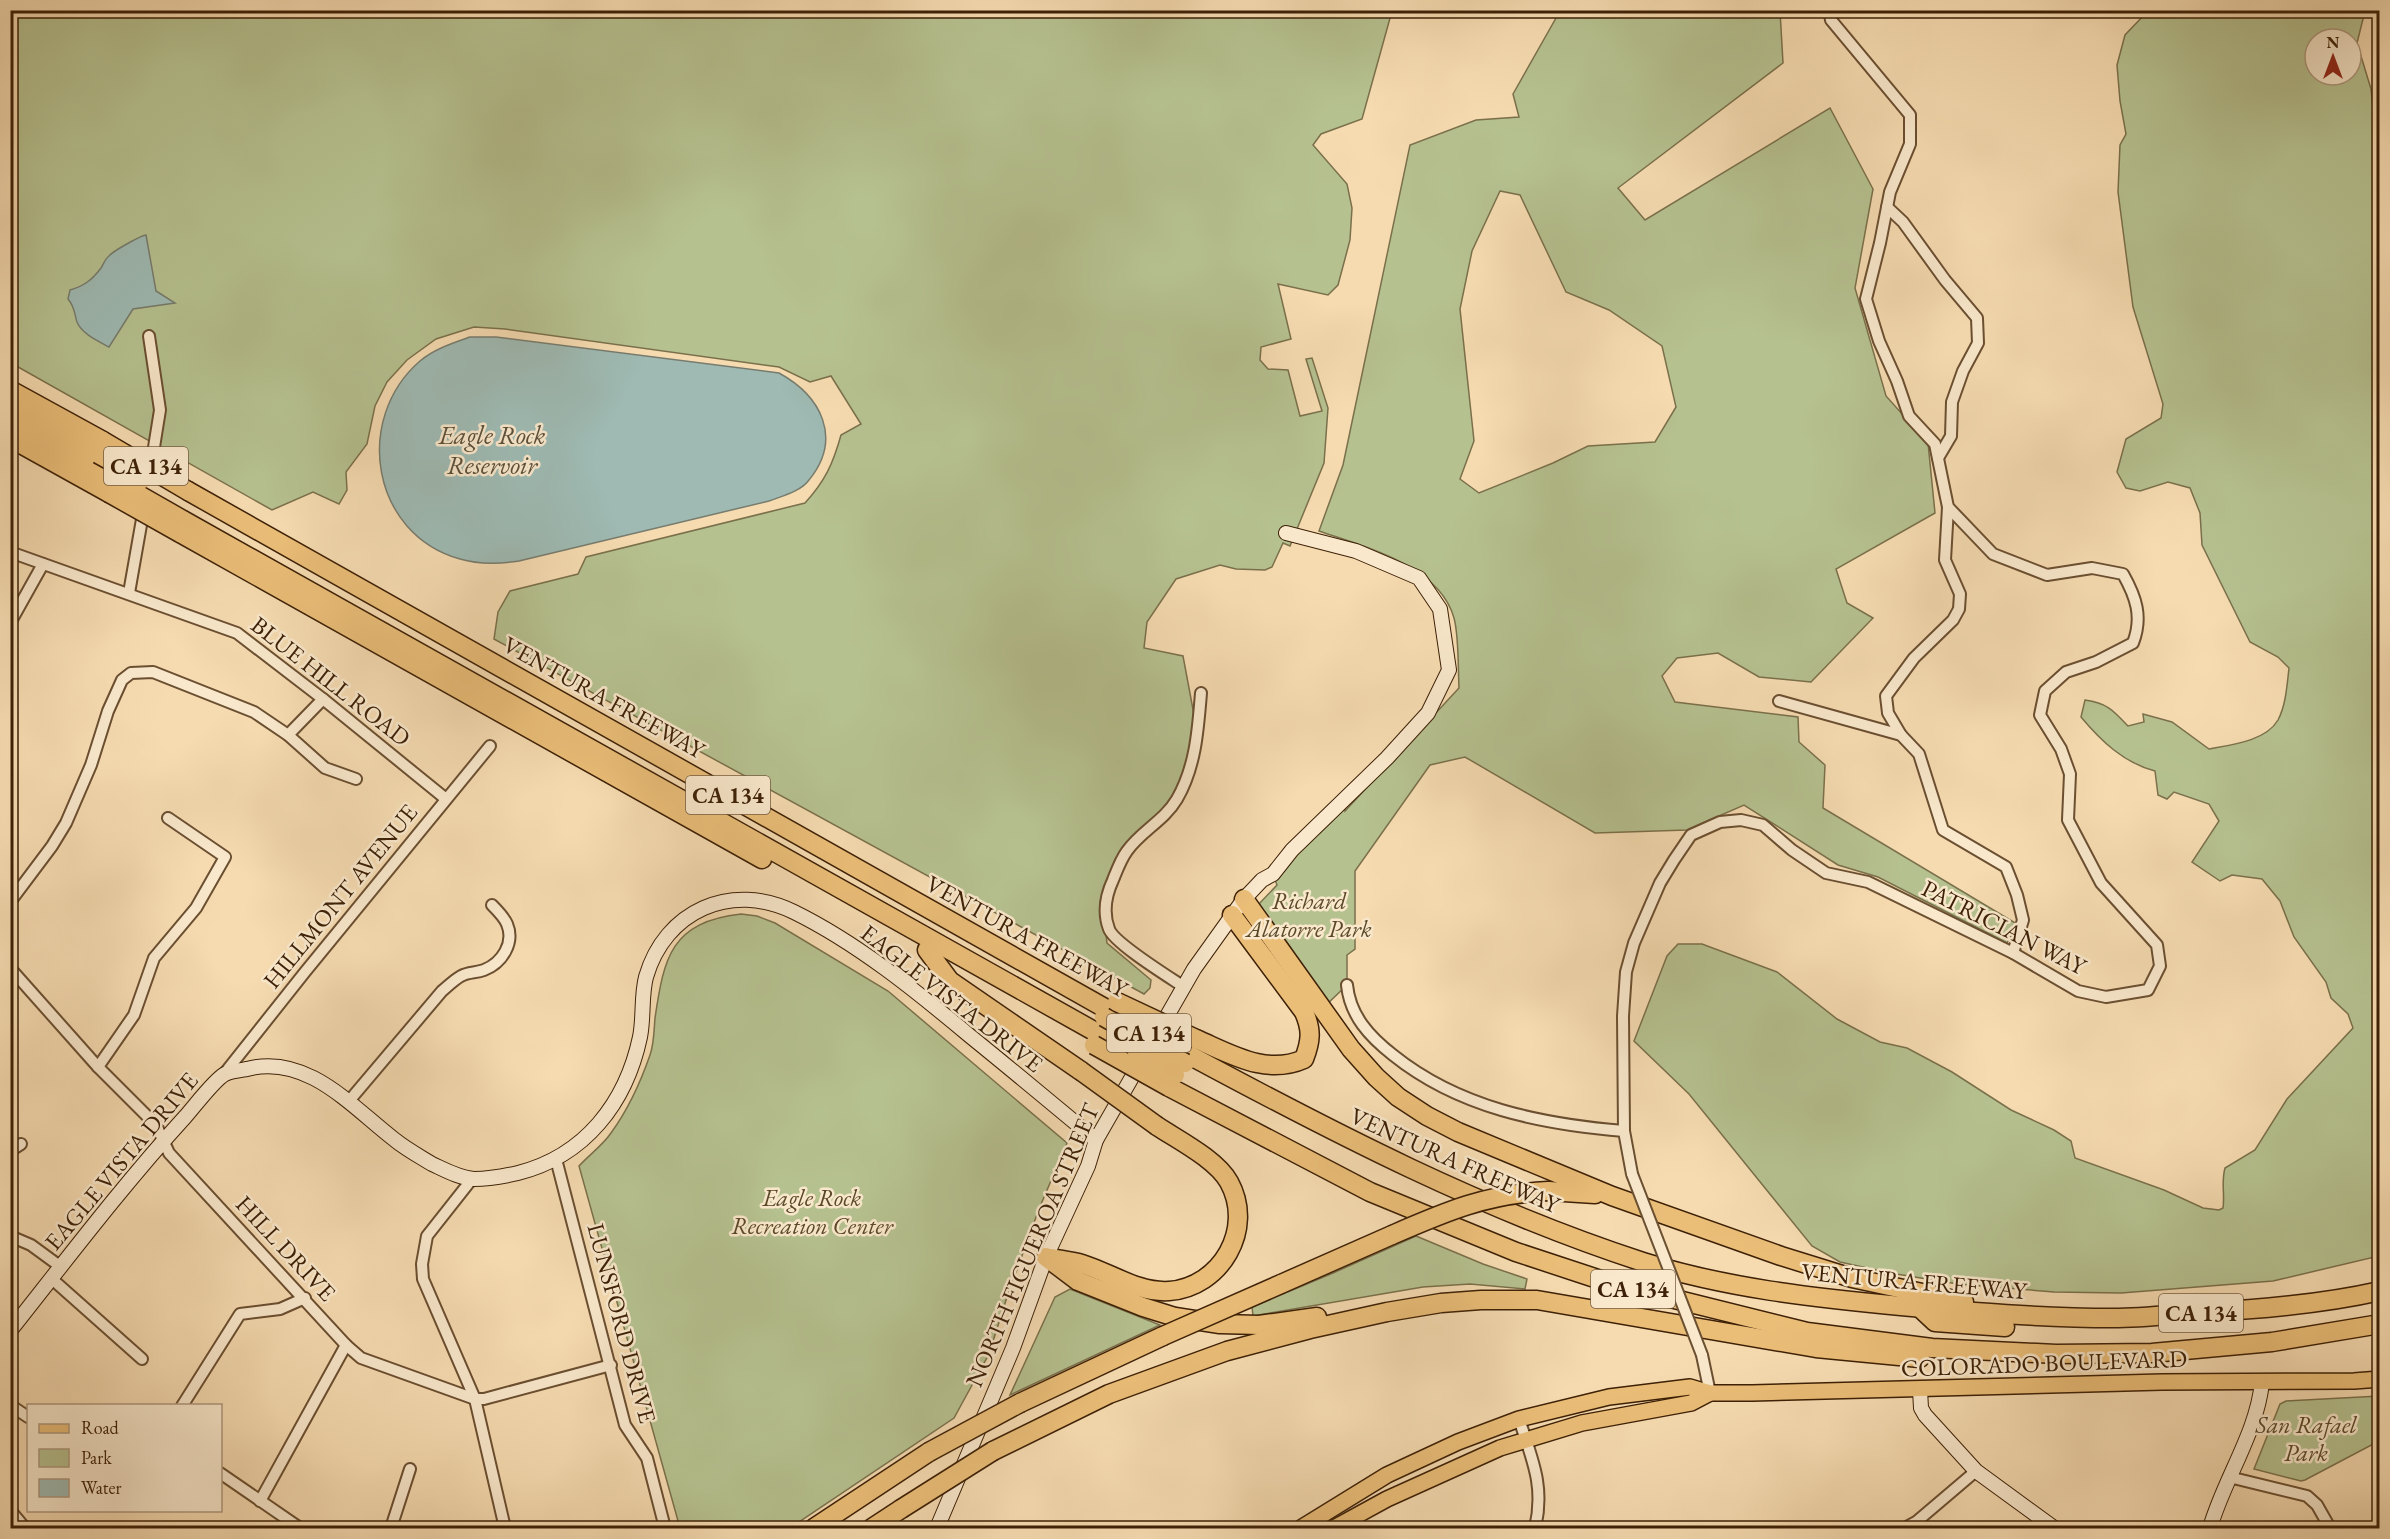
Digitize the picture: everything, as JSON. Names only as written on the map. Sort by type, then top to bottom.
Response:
[{"type":"highway","name":"VENTURA FREEWAY","points":[[10,390],[101,448],[184,511],[267,558],[356,625],[927,950],[1105,1022]]},
{"type":"highway","points":[[10,405],[101,448]]},
{"type":"highway","points":[[10,423],[111,487]]},
{"type":"highway","name":"VENTURA FREEWAY","points":[[10,438],[111,487],[184,511],[267,558],[345,585],[990,943],[1105,1022],[1183,1064],[1413,1171],[1516,1216],[1647,1263],[1766,1290],[1837,1301],[2022,1316],[2115,1318],[2250,1310],[2379,1291]]},
{"type":"highway","points":[[345,585],[1105,1022],[1183,1064]]},
{"type":"highway","points":[[356,625],[1183,1064],[1254,1063],[1274,1067],[1290,1065],[1304,1059],[1311,1036],[1310,1024],[1304,1012],[1232,915]]},
{"type":"highway","points":[[1244,899],[1351,1049],[1398,1097],[1427,1116],[1458,1132],[1612,1196],[1781,1256],[1852,1278],[2022,1316]]},
{"type":"highway","points":[[927,950],[950,981],[1213,1164],[1228,1180],[1235,1195],[1236,1233],[1231,1251],[1221,1266],[1190,1287],[1169,1291],[1147,1290],[1081,1263],[1046,1257]]},
{"type":"highway","name":"VENTURA FREEWAY","points":[[1183,1064],[1370,1192],[1506,1248],[1610,1283],[1807,1332],[1908,1345],[2056,1354],[2152,1353],[2250,1344],[2379,1324]]},
{"type":"highway","points":[[814,1528],[929,1452],[1020,1403],[1163,1336],[1447,1211],[1490,1198],[1520,1193],[1548,1191],[1612,1196]]},
{"type":"highway","points":[[1046,1257],[1078,1281],[1143,1307],[1175,1317],[1220,1324],[1259,1325],[1426,1301],[1537,1300],[1816,1348],[1909,1358],[2010,1361],[2056,1354]]},
{"type":"highway","points":[[872,1528],[993,1451],[1109,1394],[1227,1350],[1387,1312],[1481,1300]]},
{"type":"highway","points":[[1920,1308],[1935,1322],[2027,1329],[2133,1329],[2294,1317],[2379,1302]]},
{"type":"highway","points":[[1908,1345],[1938,1337],[2021,1342],[2115,1342],[2220,1336],[2379,1313]]},
{"type":"main road","name":"COLORADO BOULEVARD","points":[[1301,1528],[1366,1488],[1423,1457],[1519,1419],[1609,1397],[1690,1387],[1710,1393],[2379,1379]]},
{"type":"main road","name":"COLORADO BOULEVARD","points":[[1334,1528],[1373,1506],[1500,1448],[1608,1417],[1691,1403],[1710,1393]]},
{"type":"main road","points":[[1366,1488],[1373,1506]]},
{"type":"street","points":[[1829,10],[1831,20],[1910,115],[1910,144],[1890,192],[1866,299],[1879,341],[1897,381],[1909,416],[1935,444],[1948,507],[1945,560],[1960,594],[1959,609],[1953,620],[1914,658],[1886,696],[1888,713],[1901,735],[1919,754],[1943,830],[2006,867],[2017,895],[2023,920],[2013,953]]},
{"type":"street","points":[[1887,207],[1903,222],[1977,318],[1978,343],[1963,371],[1952,402],[1951,436],[1938,458]]},
{"type":"street","points":[[129,593],[160,410],[149,336]]},
{"type":"street","name":"PATRICIAN WAY","points":[[1710,1393],[1702,1355],[1632,1174],[1624,1131],[1623,1016],[1626,972],[1634,943],[1660,883],[1691,835],[1720,822],[1741,820],[1763,825],[1792,850],[1826,873],[1868,882],[2013,953],[2078,991],[2106,997],[2148,990],[2160,966],[2157,945],[2101,883],[2068,820],[2070,774],[2061,749],[2040,716],[2045,691],[2066,672],[2096,662],[2133,643],[2138,631],[2136,597],[2123,574],[2092,568],[2047,575],[1994,555],[1948,507]]},
{"type":"street","name":"NORTH FIGUEROA STREET","points":[[937,1528],[1013,1348],[1046,1257],[1088,1166],[1096,1140],[1122,1091],[1194,969],[1244,899],[1262,880],[1273,874],[1292,850],[1387,758],[1428,713],[1449,670],[1440,609],[1419,578],[1356,551],[1286,533]]},
{"type":"street","name":"BLUE HILL ROAD","points":[[10,552],[237,633],[323,699],[446,799]]},
{"type":"street","points":[[10,623],[44,564]]},
{"type":"street","points":[[10,902],[52,846],[66,823],[92,765],[108,711],[122,680],[131,673],[153,672],[254,712],[288,735],[325,768],[356,779]]},
{"type":"street","points":[[1184,987],[1119,941],[1109,930],[1105,910],[1108,890],[1127,851],[1167,814],[1178,797],[1197,743],[1201,693]]},
{"type":"street","points":[[288,735],[323,699]]},
{"type":"street","points":[[1779,701],[1901,735]]},
{"type":"street","name":"HILLMONT AVENUE","points":[[224,1074],[490,746]]},
{"type":"street","points":[[98,1067],[134,1015],[154,958],[196,908],[225,857],[168,818]]},
{"type":"street","name":"EAGLE VISTA DRIVE","points":[[10,1331],[164,1141],[224,1074],[257,1066],[288,1069],[314,1077],[349,1101],[408,1150],[450,1173],[472,1179],[514,1174],[546,1165],[574,1148],[597,1126],[614,1103],[635,1058],[641,1031],[646,979],[660,944],[675,926],[693,912],[740,900],[764,902],[792,911],[877,962],[924,997],[1096,1140]]},
{"type":"street","points":[[349,1101],[442,991],[457,978],[467,973],[483,970],[502,958],[508,946],[507,922],[492,905]]},
{"type":"street","name":"HILL DRIVE","points":[[10,968],[98,1067],[156,1125],[169,1153],[361,1358],[475,1399]]},
{"type":"street","points":[[1347,985],[1353,1011],[1380,1045],[1412,1070],[1439,1087],[1472,1102],[1504,1111],[1553,1122],[1624,1131]]},
{"type":"street","points":[[10,1151],[21,1144]]},
{"type":"street","name":"LUNSFORD DRIVE","points":[[556,1159],[627,1431],[647,1458],[665,1528]]},
{"type":"street","points":[[472,1179],[427,1236],[422,1264],[423,1279],[475,1399],[505,1528]]},
{"type":"street","points":[[10,1236],[31,1245],[61,1268]]},
{"type":"street","points":[[52,1279],[142,1359]]},
{"type":"street","points":[[183,1404],[240,1314],[280,1310],[305,1298]]},
{"type":"street","points":[[260,1501],[346,1344]]},
{"type":"street","points":[[475,1399],[484,1399],[611,1365]]},
{"type":"street","points":[[2210,1528],[2259,1406],[2262,1382]]},
{"type":"street","points":[[1920,1390],[1921,1408],[1925,1415],[1976,1471],[2054,1528]]},
{"type":"street","points":[[10,1405],[27,1416]]},
{"type":"street","points":[[1519,1419],[1540,1496],[1535,1528]]},
{"type":"street","points":[[391,1528],[410,1468]]},
{"type":"street","points":[[1905,1528],[1921,1525],[1976,1471]]},
{"type":"street","points":[[222,1474],[300,1528]]},
{"type":"street","points":[[2229,1477],[2307,1496],[2317,1505],[2330,1528]]},
{"type":"street","points":[[10,1510],[25,1528]]},
{"type":"green space","points":[[11,11],[1392,11],[1362,119],[1321,134],[1313,145],[1347,184],[1352,208],[1350,240],[1338,285],[1328,295],[1278,284],[1291,339],[1261,347],[1260,360],[1268,369],[1288,370],[1300,416],[1322,411],[1306,359],[1312,358],[1328,408],[1324,463],[1290,546],[1283,543],[1272,567],[1265,570],[1236,569],[1220,565],[1176,579],[1147,622],[1144,648],[1183,656],[1195,720],[1186,774],[1172,801],[1120,854],[1102,898],[1107,943],[1151,980],[1150,988],[1144,994],[494,639],[498,612],[510,591],[578,574],[586,557],[805,503],[828,472],[841,435],[861,424],[831,376],[810,382],[779,367],[505,329],[474,327],[436,339],[407,360],[387,382],[375,406],[367,444],[346,472],[347,490],[339,504],[313,492],[272,510],[11,363]]},
{"type":"green space","name":"Richard Alatorre Park","points":[[1553,11],[1780,11],[1783,63],[1618,188],[1645,220],[1830,108],[1873,189],[1855,288],[1886,396],[1928,443],[1935,513],[1836,569],[1847,603],[1873,618],[1811,682],[1759,677],[1718,653],[1677,658],[1662,676],[1675,702],[1798,717],[1799,742],[1825,765],[1823,808],[2017,924],[2007,943],[1878,877],[1838,865],[1744,805],[1687,830],[1595,833],[1465,757],[1430,765],[1355,871],[1355,949],[1347,955],[1347,985],[1325,1006],[1257,906],[1277,885],[1273,874],[1343,798],[1345,811],[1459,688],[1456,625],[1446,600],[1433,584],[1417,571],[1398,561],[1319,531],[1343,465],[1410,145],[1476,120],[1519,117],[1513,94],[1556,18]],"holes":[[[1500,191],[1520,195],[1566,292],[1609,310],[1662,346],[1676,407],[1655,442],[1588,446],[1479,493],[1460,479],[1474,441],[1460,309],[1472,251]]]},
{"type":"green space","points":[[2148,11],[2365,11],[2361,27],[2303,27],[2303,87],[2363,87],[2363,63],[2371,89],[2375,126],[2380,135],[2379,1256],[2273,1281],[2121,1293],[2054,1292],[1958,1284],[1840,1262],[1812,1246],[1689,1094],[1634,1041],[1667,956],[1678,944],[1702,944],[1777,972],[1837,1019],[1880,1042],[1907,1048],[1952,1072],[2011,1110],[2054,1130],[2071,1141],[2075,1158],[2164,1190],[2203,1208],[2219,1210],[2223,1208],[2225,1168],[2255,1150],[2287,1099],[2353,1028],[2348,1014],[2331,998],[2326,982],[2294,937],[2280,901],[2262,879],[2232,875],[2220,881],[2192,862],[2219,821],[2209,804],[2174,792],[2167,799],[2158,795],[2155,771],[2123,757],[2081,717],[2085,700],[2109,708],[2128,726],[2144,722],[2143,714],[2172,722],[2209,749],[2237,744],[2265,733],[2278,720],[2287,688],[2289,668],[2278,657],[2250,642],[2202,545],[2200,513],[2190,488],[2168,482],[2140,491],[2126,488],[2117,472],[2126,439],[2161,418],[2163,404],[2133,307],[2118,192],[2120,145],[2126,134],[2117,65],[2125,35]]},
{"type":"green space","name":"Eagle Rock Recreation Center","points":[[741,914],[757,916],[775,923],[888,991],[1067,1143],[1039,1209],[989,1354],[954,1418],[790,1528],[680,1528],[579,1166],[611,1133],[638,1085],[651,1051],[662,977],[675,946],[685,934],[699,925],[718,918]]},
{"type":"green space","points":[[1416,1236],[1483,1264],[1527,1279],[1525,1289],[1470,1284],[1423,1287],[1253,1316],[1252,1307]]},
{"type":"green space","points":[[1070,1289],[1160,1325],[1010,1395],[1055,1297]]},
{"type":"green space","name":"San Rafael Park","points":[[2379,1396],[2379,1441],[2301,1481],[2254,1469],[2280,1404],[2286,1401]]},
{"type":"water","points":[[146,235],[156,291],[175,303],[133,309],[109,347],[91,337],[79,326],[68,299],[70,290],[91,279],[111,254]]},
{"type":"water","name":"Eagle Rock Reservoir","points":[[470,337],[496,337],[779,373],[794,382],[816,406],[826,434],[825,449],[819,464],[801,488],[769,501],[519,561],[490,563],[460,559],[430,546],[407,526],[391,501],[382,472],[380,443],[385,413],[399,385],[425,357]]}]
